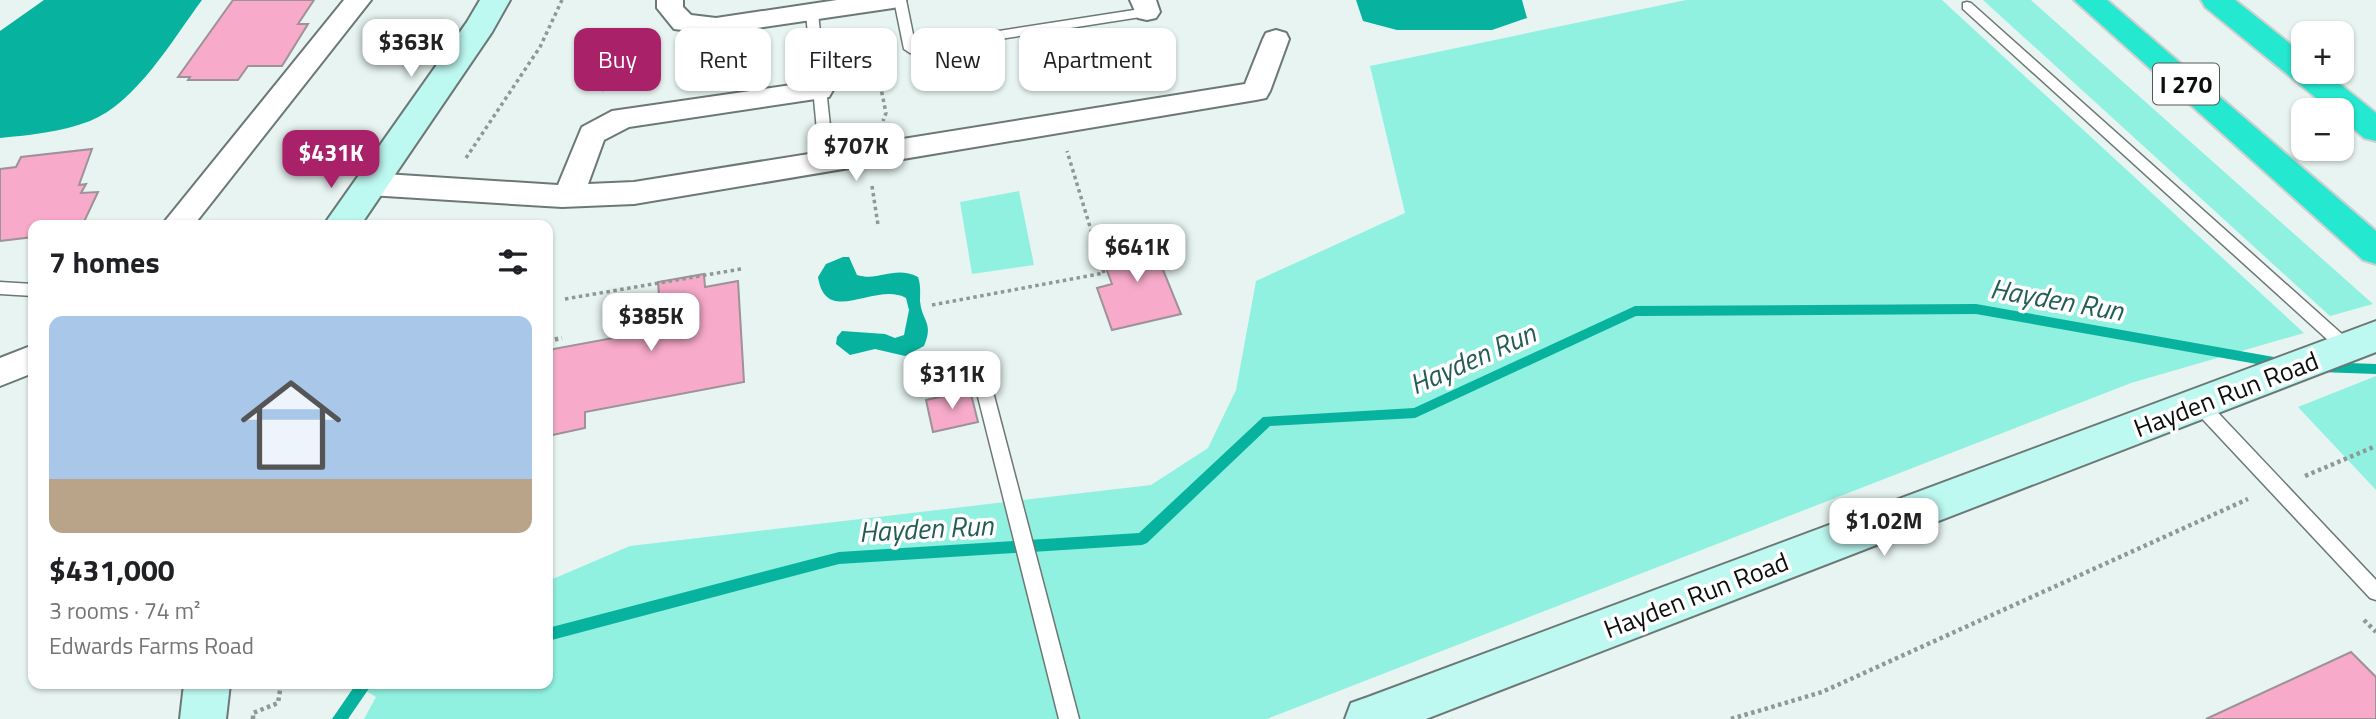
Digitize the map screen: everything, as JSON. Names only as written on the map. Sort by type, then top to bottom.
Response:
[{"type":"highway","name":"I 270","points":[[2089,0],[2376,251]]},
{"type":"highway","points":[[2216,0],[2291,61]]},
{"type":"highway","points":[[2320,84],[2376,130]]},
{"type":"main road","points":[[345,220],[481,25],[495,0]]},
{"type":"main road","name":"Hayden Run Road","points":[[1368,719],[2361,341]]},
{"type":"main road","points":[[203,719],[206,689]]},
{"type":"street","points":[[181,220],[358,0]]},
{"type":"street","points":[[670,0],[670,8],[683,23],[716,26],[892,1]]},
{"type":"street","points":[[369,184],[569,196],[634,193],[827,163],[1256,91],[1276,39]]},
{"type":"street","points":[[569,196],[592,134],[622,118],[812,91]]},
{"type":"street","points":[[0,373],[28,360]]},
{"type":"lane","points":[[892,1],[910,49],[1145,6]]},
{"type":"lane","points":[[1967,6],[2361,341]]},
{"type":"lane","points":[[812,13],[813,28]]},
{"type":"lane","points":[[819,91],[827,163]]},
{"type":"lane","points":[[0,288],[28,290]]},
{"type":"lane","points":[[979,369],[1069,719]]},
{"type":"lane","points":[[2199,404],[2376,592]]},
{"type":"path","points":[[446,187],[540,47],[562,0]]},
{"type":"path","points":[[877,225],[868,156],[886,113],[869,29],[892,1]]},
{"type":"path","points":[[622,118],[603,91],[602,83],[612,75],[626,55],[664,44],[683,23]]},
{"type":"path","points":[[932,305],[1104,273],[1059,123]]},
{"type":"path","points":[[565,299],[622,289],[656,279],[741,269]]},
{"type":"path","points":[[553,340],[562,338]]},
{"type":"path","points":[[2304,476],[2376,446]]},
{"type":"path","points":[[1731,719],[1822,692],[2244,500]]},
{"type":"path","points":[[253,719],[253,713],[278,703],[280,689]]},
{"type":"shaded area","points":[[44,0],[202,0],[138,85],[107,112],[68,128],[0,138],[0,31]]},
{"type":"shaded area","points":[[1356,0],[1522,0],[1527,18],[1492,30],[1397,30],[1363,21]]},
{"type":"shaded area","points":[[1686,0],[1942,0],[2304,333],[2131,383],[1267,719],[364,719],[376,697],[362,689],[553,689],[553,579],[630,546],[1151,485],[1208,448],[1236,390],[1256,281],[1405,213],[1370,66]]},
{"type":"shaded area","points":[[1983,0],[2031,0],[2373,304],[2330,316]]},
{"type":"shaded area","points":[[1019,191],[1034,265],[972,274],[960,202]]},
{"type":"shaded area","points":[[849,257],[857,275],[872,277],[901,273],[918,277],[921,308],[928,327],[924,346],[905,356],[875,349],[850,355],[836,344],[842,331],[885,334],[895,338],[904,335],[909,310],[906,298],[894,294],[841,302],[831,299],[823,292],[818,277],[826,264]]},
{"type":"shaded area","points":[[2376,376],[2376,490],[2298,407]]},
{"type":"building","points":[[233,0],[314,0],[298,24],[308,24],[282,66],[248,66],[238,80],[188,80],[190,77],[178,77]]},
{"type":"building","points":[[92,149],[79,185],[86,184],[81,193],[98,192],[85,220],[28,220],[28,238],[0,241],[0,169],[16,167],[21,157]]},
{"type":"building","points":[[1146,228],[1181,314],[1112,330],[1097,288],[1112,284],[1103,260],[1123,256],[1116,235]]},
{"type":"building","points":[[704,274],[705,287],[738,281],[744,382],[585,412],[585,428],[553,435],[553,349],[624,336],[625,302],[659,296],[658,282]]},
{"type":"building","points":[[970,390],[978,422],[933,432],[926,400]]},
{"type":"building","points":[[2351,652],[2376,677],[2376,719],[2206,719]]},
{"type":"waterway","name":"Hayden Run","points":[[553,634],[839,558],[1142,539],[1267,421],[1415,413],[1635,311],[1976,309],[2285,364]]},
{"type":"waterway","name":"Hayden Run","points":[[2320,367],[2376,369]]},
{"type":"waterway","name":"Hayden Run","points":[[339,719],[361,689]]}]
